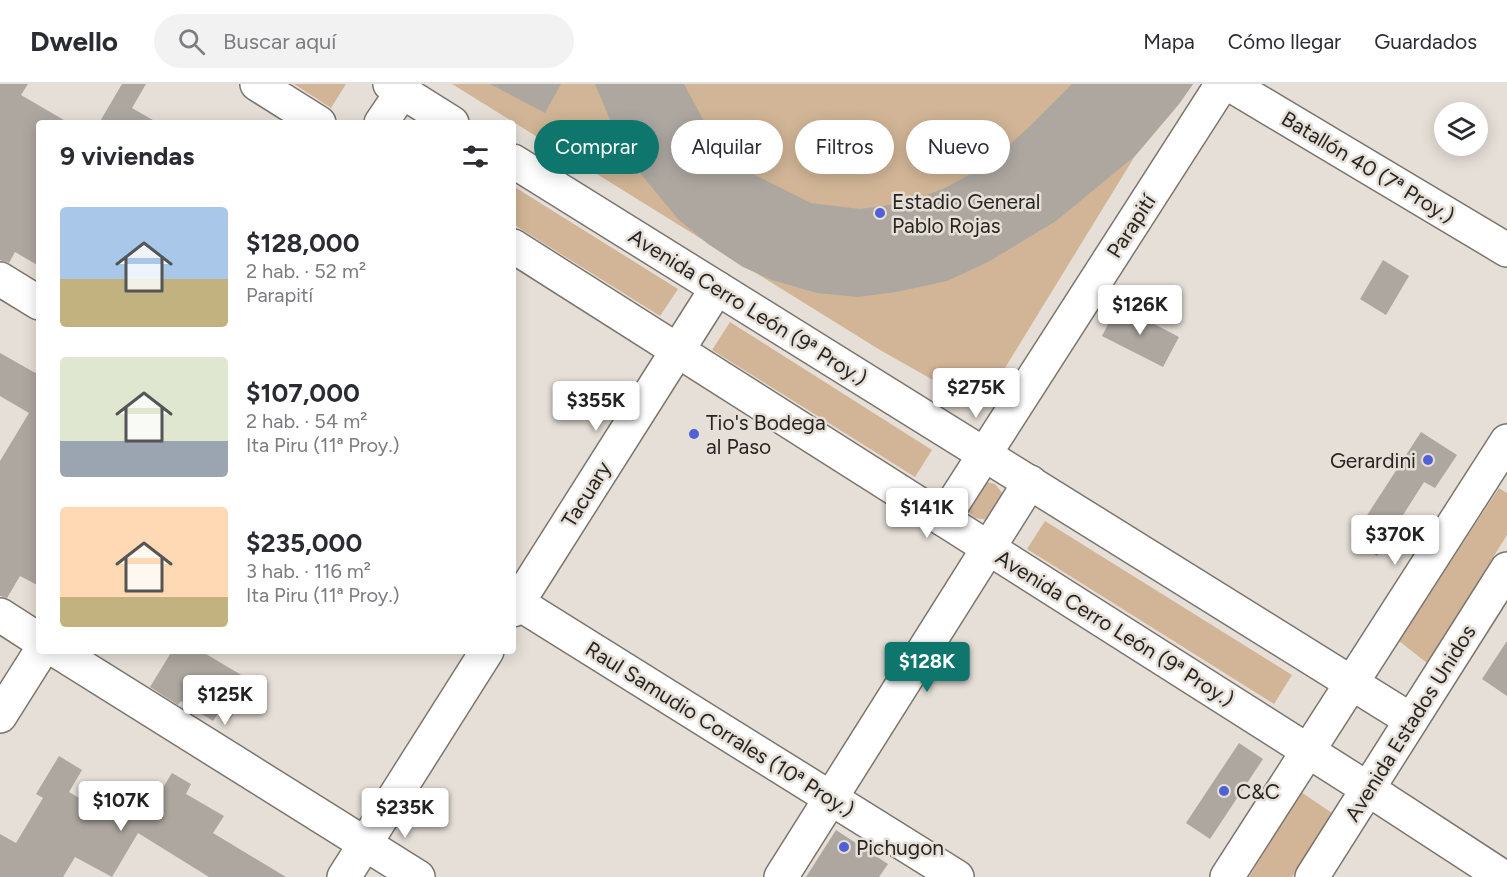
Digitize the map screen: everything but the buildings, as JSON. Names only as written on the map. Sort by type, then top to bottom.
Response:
[{"type":"street","points":[[257,84],[314,120]]},
{"type":"street","name":"Parapití","points":[[943,519],[1222,84]]},
{"type":"street","name":"Batallón 40 (7ª Proy.)","points":[[1229,84],[1507,250]]},
{"type":"street","points":[[382,120],[396,88],[447,120]]},
{"type":"street","name":"Avenida Cerro León (9ª Proy.)","points":[[516,163],[1411,720]]},
{"type":"street","name":"Avenida Cerro León (9ª Proy.)","points":[[516,248],[1503,877]]},
{"type":"street","points":[[0,279],[36,301]]},
{"type":"street","name":"Tacuary","points":[[516,602],[717,288]]},
{"type":"street","points":[[1227,877],[1351,682],[1505,448]]},
{"type":"street","points":[[781,877],[1030,482]]},
{"type":"street","name":"Avenida Estados Unidos","points":[[1312,877],[1507,569]]},
{"type":"street","name":"Raul Samudio Corrales (10ª Proy.)","points":[[516,605],[957,877]]},
{"type":"street","points":[[0,615],[36,638]]},
{"type":"street","points":[[0,716],[39,654]]},
{"type":"street","points":[[62,654],[418,877]]},
{"type":"street","points":[[344,877],[485,654]]},
{"type":"shaded area","points":[[294,84],[346,84],[331,108]]},
{"type":"shaded area","name":"Estadio General Pablo Rojas","points":[[452,84],[1193,84],[1135,156],[981,407],[880,350],[597,174],[659,174],[659,120],[534,120],[534,135],[516,124],[516,120],[510,120]]},
{"type":"shaded area","points":[[516,188],[678,289],[660,316],[516,226]]},
{"type":"shaded area","points":[[730,322],[932,450],[915,477],[712,350]]},
{"type":"shaded area","points":[[982,481],[995,484],[1003,494],[988,520],[975,518],[966,509]]},
{"type":"shaded area","points":[[1499,488],[1507,493],[1507,535],[1427,663],[1399,641]]},
{"type":"shaded area","points":[[1045,521],[1292,675],[1274,704],[1027,549]]},
{"type":"shaded area","points":[[1301,792],[1332,813],[1292,877],[1249,877]]},
{"type":"place","name":"Estadio General Pablo Rojas","points":[[880,213]]},
{"type":"place","name":"Tio's Bodega al Paso","points":[[694,434]]},
{"type":"place","name":"Gerardini","points":[[1428,460]]},
{"type":"place","name":"C&C","points":[[1224,791]]},
{"type":"place","name":"Pichugon","points":[[844,847]]}]
